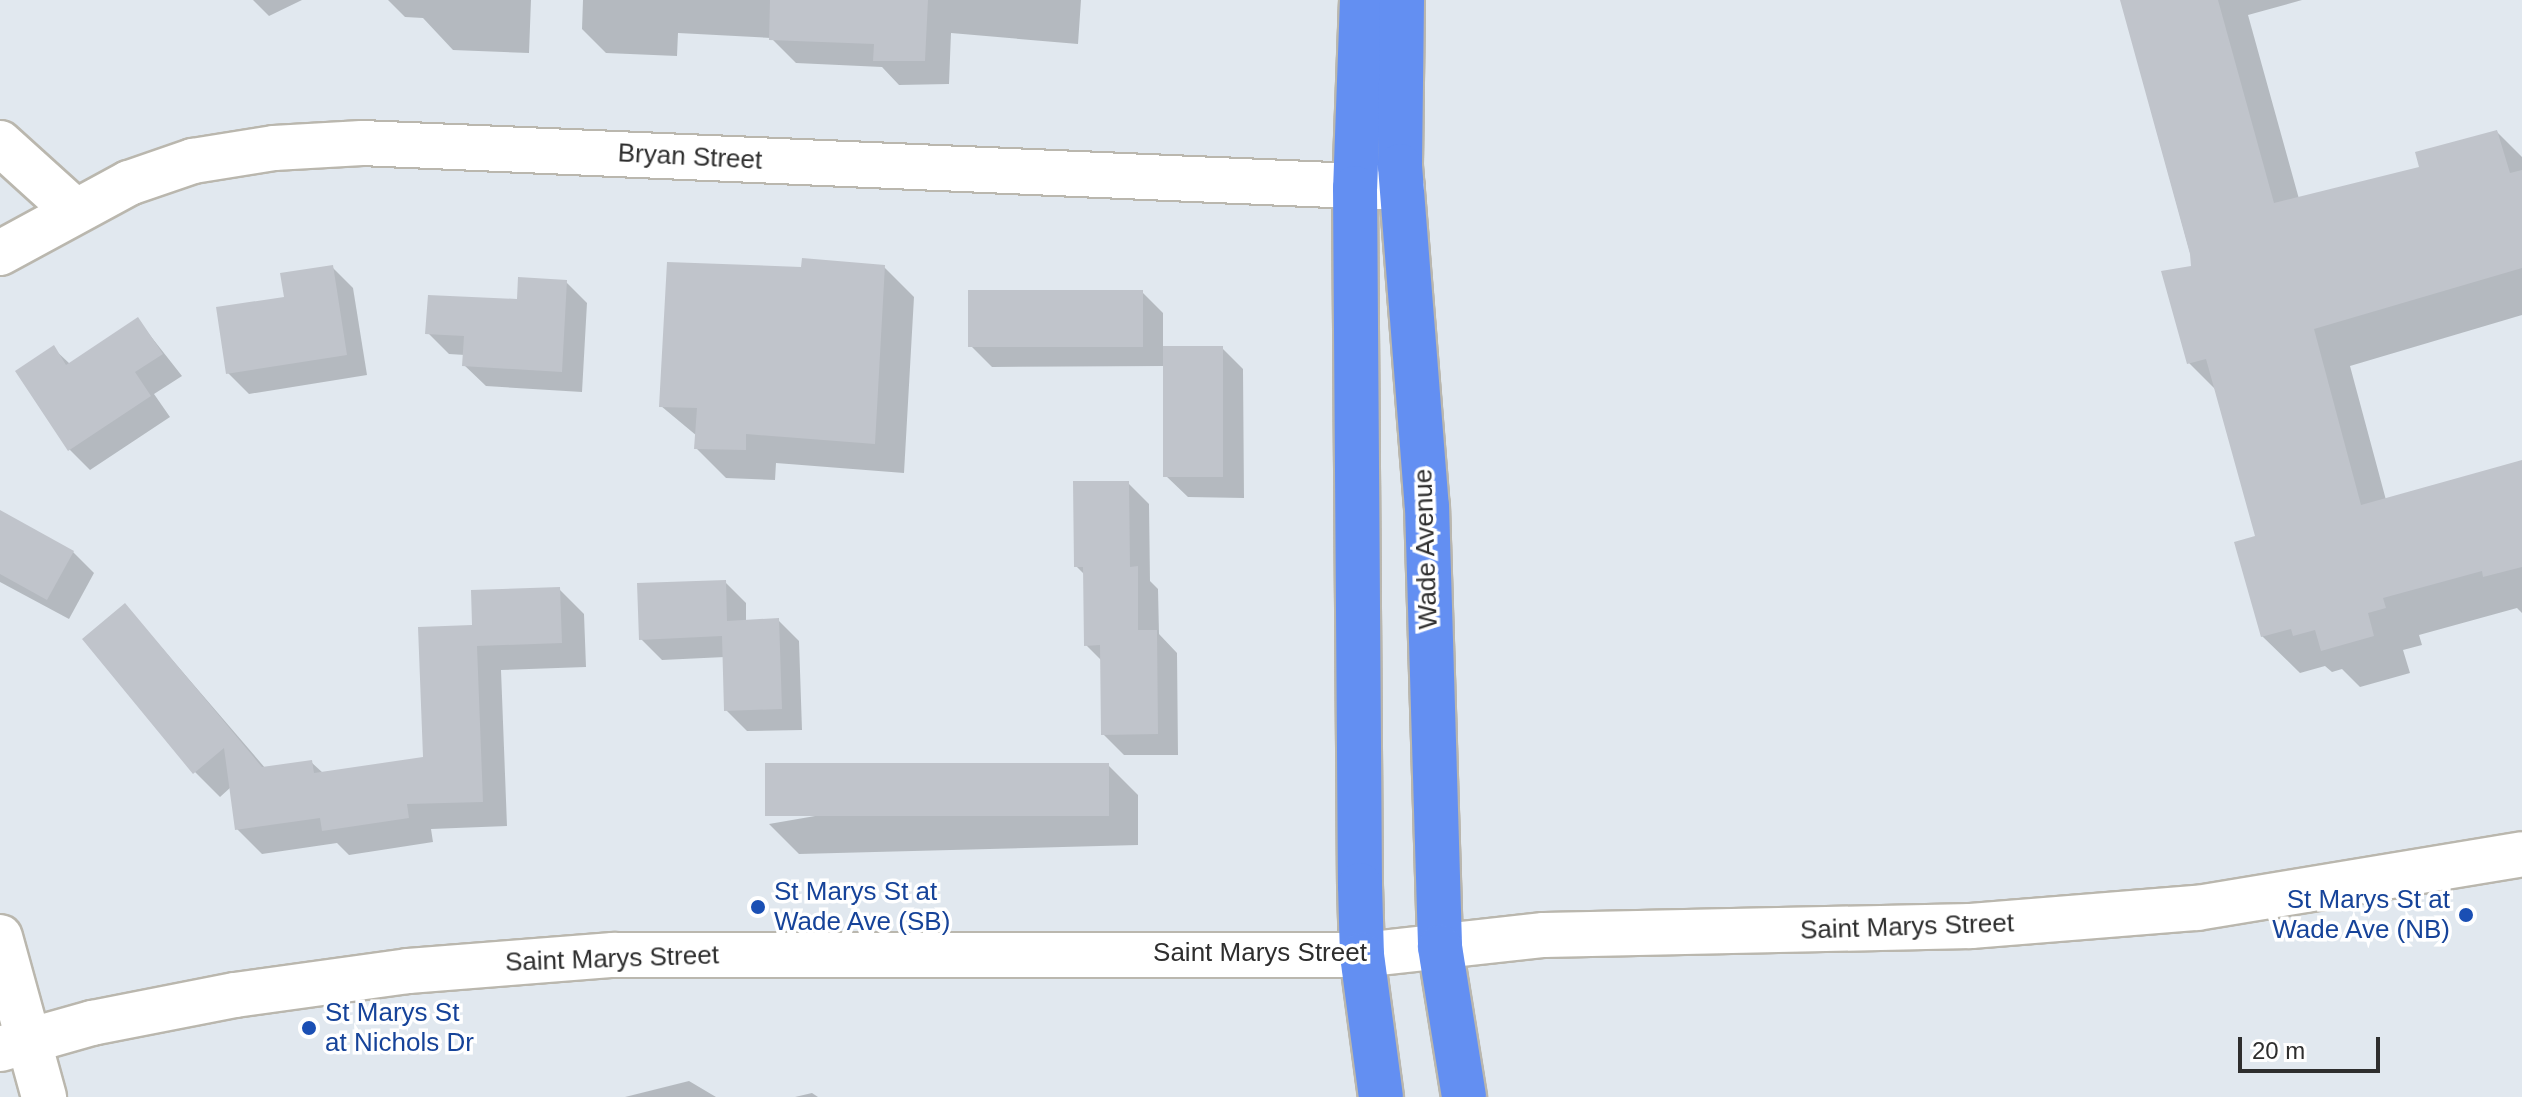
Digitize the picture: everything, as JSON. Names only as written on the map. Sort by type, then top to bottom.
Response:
[{"type":"main road","points":[[1362,0],[1355,188],[1362,955],[1381,1097]]},
{"type":"main road","name":"Wade Avenue","points":[[1402,0],[1398,78],[1402,188],[1427,506],[1440,947],[1464,1097]]},
{"type":"main road","points":[[0,143],[74,210]]},
{"type":"main road","name":"Bryan Street","points":[[0,253],[74,210],[193,161],[274,148],[362,143],[1402,188]]},
{"type":"main road","name":"Saint Marys Street","points":[[16,1046],[92,1023],[235,995],[408,971],[613,955],[1362,955],[1544,935],[1971,926],[2197,908],[2522,854]]},
{"type":"main road","points":[[0,937],[16,1046],[44,1097]]},
{"type":"building","points":[[770,0],[928,0],[925,61],[873,61],[874,44],[769,40]]},
{"type":"building","points":[[2120,0],[2218,0],[2274,203],[2419,167],[2415,152],[2497,130],[2510,173],[2522,170],[2522,268],[2314,329],[2361,505],[2522,460],[2522,567],[2483,577],[2482,571],[2383,598],[2386,608],[2368,613],[2374,636],[2321,651],[2315,630],[2293,636],[2291,629],[2261,637],[2234,542],[2255,536],[2206,359],[2187,364],[2161,271],[2191,266],[2190,254]]},
{"type":"building","points":[[802,258],[885,265],[875,444],[746,434],[746,450],[694,449],[697,408],[659,407],[667,262],[801,267]]},
{"type":"building","points":[[333,265],[347,355],[226,374],[216,307],[284,297],[280,273]]},
{"type":"building","points":[[518,277],[567,280],[562,372],[462,366],[464,336],[425,334],[428,295],[517,299]]},
{"type":"building","points":[[968,290],[1143,290],[1143,347],[968,347]]},
{"type":"building","points":[[138,317],[163,354],[135,372],[151,396],[68,451],[15,371],[54,345],[66,365]]},
{"type":"building","points":[[1163,346],[1223,346],[1223,477],[1163,477]]},
{"type":"building","points":[[1073,481],[1129,481],[1130,567],[1138,566],[1138,630],[1157,630],[1158,734],[1101,735],[1100,645],[1084,646],[1083,567],[1074,567]]},
{"type":"building","points":[[0,510],[74,551],[47,600],[0,574]]},
{"type":"building","points":[[726,580],[727,621],[779,618],[782,709],[724,711],[722,636],[639,640],[637,583]]},
{"type":"building","points":[[560,587],[562,643],[477,646],[483,802],[407,804],[409,818],[322,831],[320,818],[235,830],[224,748],[193,774],[82,639],[125,603],[262,767],[312,760],[314,773],[423,757],[418,627],[472,625],[471,590]]},
{"type":"building","points":[[765,763],[1109,763],[1109,816],[765,816]]},
{"type":"place","name":"St Marys St at Wade Ave (SB)","points":[[758,907]]},
{"type":"place","name":"St Marys St at Wade Ave (NB)","points":[[2466,915]]},
{"type":"place","name":"St Marys St at Nichols Dr","points":[[309,1028]]}]
